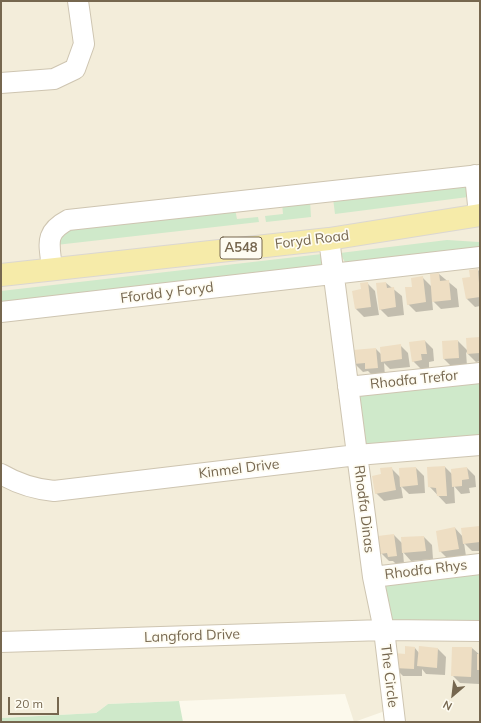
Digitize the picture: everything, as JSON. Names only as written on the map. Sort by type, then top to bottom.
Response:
[{"type":"main road","name":"Foryd Road","points":[[1,275],[329,239],[480,215]]},
{"type":"street","points":[[1,83],[54,79],[75,69],[84,44],[78,1]]},
{"type":"street","points":[[52,269],[49,239],[56,226],[68,220],[477,175],[480,215]]},
{"type":"street","name":"Rhodfa Dinas","points":[[329,239],[373,577],[384,630]]},
{"type":"street","name":"Ffordd y Foryd","points":[[1,312],[480,257]]},
{"type":"street","name":"Rhodfa Trefor","points":[[348,387],[480,373]]},
{"type":"street","name":"Kinmel Drive","points":[[1,474],[15,482],[34,489],[54,491],[357,455],[480,444]]},
{"type":"street","name":"Rhodfa Rhys","points":[[373,577],[480,564]]},
{"type":"street","points":[[384,630],[480,631]]},
{"type":"street","name":"Langford Drive","points":[[1,642],[384,630]]},
{"type":"street","name":"The Circle","points":[[384,630],[395,722]]},
{"type":"shaded area","points":[[1,1],[480,1],[480,722],[386,722],[385,711],[354,722],[345,694],[108,704],[96,713],[1,718]]},
{"type":"green space","points":[[462,183],[468,188],[468,197],[335,214],[333,198]]},
{"type":"green space","points":[[310,200],[311,217],[266,222],[265,216],[283,214],[282,203]]},
{"type":"green space","points":[[235,209],[237,219],[258,217],[259,222],[56,245],[57,237],[68,229]]},
{"type":"green space","points":[[447,240],[479,242],[480,250],[346,264],[340,253]]},
{"type":"green space","points":[[322,254],[323,262],[321,266],[1,306],[1,291]]},
{"type":"green space","points":[[480,380],[480,439],[363,451],[359,395]]},
{"type":"green space","points":[[480,568],[480,623],[391,620],[383,580]]},
{"type":"green space","points":[[179,701],[183,722],[1,722],[1,718],[96,713],[108,704]]},
{"type":"building","points":[[478,269],[480,297],[466,299],[462,278],[470,277],[469,270]]},
{"type":"building","points":[[439,273],[440,281],[449,280],[451,300],[432,302],[430,274]]},
{"type":"building","points":[[423,276],[426,302],[407,305],[405,287],[412,287],[411,278]]},
{"type":"building","points":[[368,282],[371,307],[355,309],[352,291],[361,289],[360,283]]},
{"type":"building","points":[[386,282],[387,288],[394,287],[396,307],[379,310],[376,283]]},
{"type":"building","points":[[480,337],[480,353],[467,354],[466,338]]},
{"type":"building","points":[[425,340],[427,354],[421,354],[422,360],[412,362],[409,342]]},
{"type":"building","points":[[458,340],[459,358],[443,359],[442,341]]},
{"type":"building","points":[[401,344],[402,359],[381,362],[380,347]]},
{"type":"building","points":[[376,348],[378,368],[365,369],[365,363],[354,364],[353,350]]},
{"type":"building","points":[[445,466],[447,496],[437,496],[436,488],[428,487],[427,467]]},
{"type":"building","points":[[392,467],[396,490],[375,494],[372,476],[381,474],[380,468]]},
{"type":"building","points":[[416,467],[418,485],[400,487],[399,468]]},
{"type":"building","points":[[467,467],[469,479],[462,480],[462,486],[452,487],[451,469]]},
{"type":"building","points":[[480,526],[480,542],[463,544],[461,528]]},
{"type":"building","points":[[455,527],[459,549],[439,552],[436,531]]},
{"type":"building","points":[[394,534],[397,556],[388,557],[387,553],[380,554],[378,536]]},
{"type":"building","points":[[424,536],[426,551],[402,553],[401,537]]},
{"type":"building","points":[[405,646],[415,647],[414,669],[394,668],[395,653],[405,654]]},
{"type":"building","points":[[419,646],[438,648],[437,668],[417,666]]},
{"type":"building","points":[[452,647],[472,647],[471,677],[451,676]]},
{"type":"building","points":[[477,654],[480,654],[480,670],[477,670]]}]
